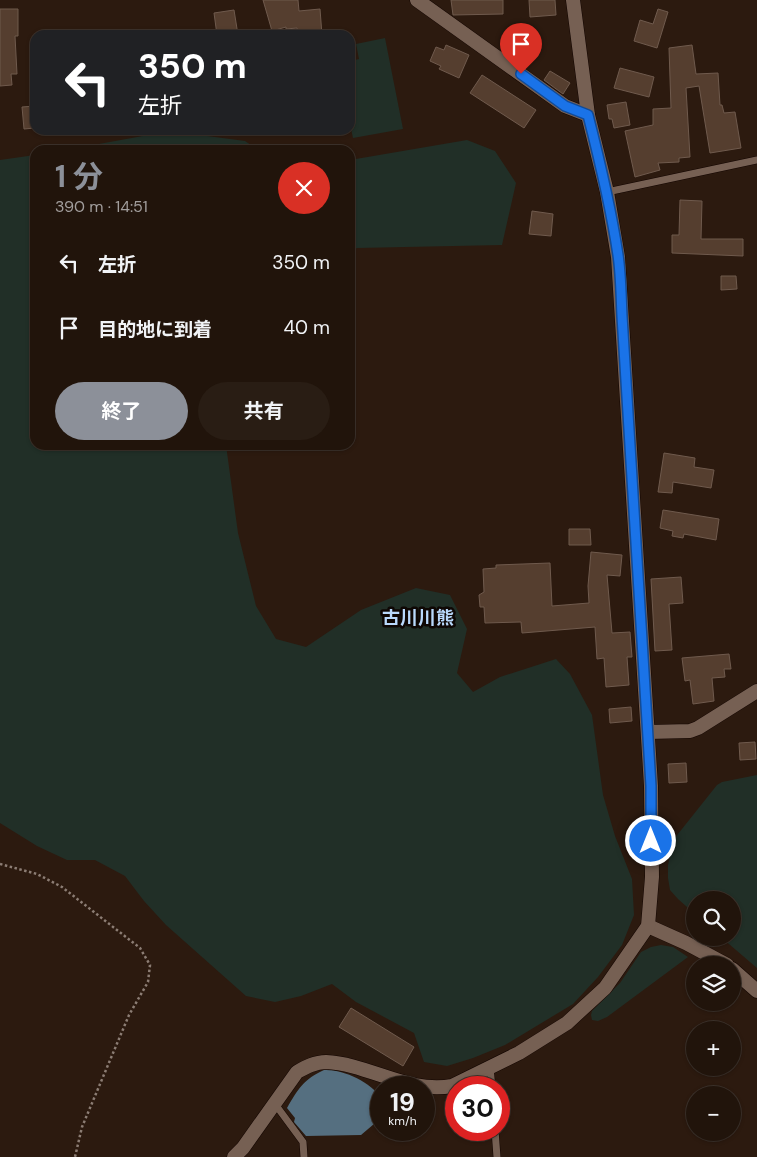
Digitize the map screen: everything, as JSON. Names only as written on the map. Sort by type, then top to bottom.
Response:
[{"type":"street","points":[[417,0],[565,106],[588,115]]},
{"type":"street","points":[[234,1157],[243,1148],[297,1072],[309,1065],[324,1062],[340,1064],[432,1088],[452,1086],[518,1053],[567,1023],[586,1007],[605,988],[648,926],[652,868],[651,786],[618,257],[607,192],[588,115],[573,0]]},
{"type":"street","points":[[648,732],[690,731],[757,692]]},
{"type":"street","points":[[648,926],[710,956]]},
{"type":"street","points":[[741,978],[757,992]]},
{"type":"lane","points":[[607,192],[757,160]]},
{"type":"lane","points":[[490,1067],[491,1076]]},
{"type":"lane","points":[[274,1103],[303,1142],[304,1157]]},
{"type":"lane","points":[[495,1141],[496,1157]]},
{"type":"path","points":[[0,864],[37,874],[62,887],[140,948],[150,965],[148,982],[129,1014],[82,1127],[75,1157]]},
{"type":"green space","points":[[385,38],[403,129],[353,138],[352,135],[355,135],[355,60],[359,59],[356,44]]},
{"type":"green space","points":[[148,135],[200,135],[245,141],[251,145],[93,145]]},
{"type":"green space","points":[[467,140],[495,151],[516,183],[502,245],[355,249],[355,159]]},
{"type":"green space","points":[[30,156],[30,450],[227,450],[238,533],[256,606],[276,639],[306,647],[361,610],[416,588],[450,595],[467,629],[457,673],[473,692],[500,677],[556,659],[570,674],[592,715],[603,795],[615,836],[632,879],[634,915],[622,945],[598,977],[573,1004],[505,1045],[473,1058],[447,1066],[424,1062],[414,1033],[356,1002],[332,984],[301,996],[275,1002],[246,996],[166,925],[125,876],[95,860],[67,860],[37,846],[0,823],[0,160]]},
{"type":"green space","points":[[757,775],[757,968],[731,946],[741,946],[741,891],[686,891],[686,906],[670,890],[668,865],[674,839],[717,785],[722,782]]},
{"type":"green space","points":[[661,945],[673,947],[686,956],[686,958],[607,1017],[598,1021],[592,1020],[592,1011],[620,983],[641,952]]},
{"type":"water","points":[[324,1070],[331,1070],[348,1074],[370,1086],[370,1127],[361,1135],[306,1136],[294,1122],[295,1118],[287,1108],[302,1085],[311,1077]]},
{"type":"building","points":[[263,0],[298,0],[299,11],[320,9],[322,30],[297,30],[297,28],[286,29],[286,27],[272,30]]},
{"type":"building","points":[[451,0],[503,0],[503,14],[453,15]]},
{"type":"building","points":[[529,0],[555,0],[556,15],[530,17]]},
{"type":"building","points":[[0,9],[18,9],[18,36],[15,36],[17,74],[11,74],[12,85],[0,86]]},
{"type":"building","points":[[658,9],[668,12],[657,48],[634,41],[640,20],[653,24]]},
{"type":"building","points":[[234,10],[237,30],[216,30],[214,13]]},
{"type":"building","points":[[446,45],[469,55],[459,78],[439,69],[441,66],[430,61],[436,47],[444,50]]},
{"type":"building","points":[[692,45],[696,74],[718,73],[720,105],[722,105],[724,113],[735,112],[741,148],[710,153],[699,86],[686,88],[690,157],[679,158],[679,162],[658,163],[660,170],[635,177],[625,131],[653,125],[653,109],[671,108],[669,48]]},
{"type":"building","points":[[620,68],[654,77],[649,97],[614,88]]},
{"type":"building","points":[[550,71],[570,83],[563,94],[544,80]]},
{"type":"building","points":[[482,75],[536,110],[524,128],[470,93]]},
{"type":"building","points":[[626,102],[630,125],[614,128],[612,119],[609,119],[607,105]]},
{"type":"building","points":[[30,106],[30,128],[24,129],[22,107]]},
{"type":"building","points":[[680,200],[702,201],[701,239],[743,239],[743,256],[672,253],[672,235],[679,235]]},
{"type":"building","points":[[532,211],[553,214],[551,236],[529,234]]},
{"type":"building","points":[[721,276],[736,276],[737,289],[721,290]]},
{"type":"building","points":[[664,453],[695,458],[694,467],[714,470],[711,488],[673,482],[672,493],[658,492]]},
{"type":"building","points":[[663,510],[719,519],[716,540],[684,534],[683,538],[672,536],[673,531],[660,528]]},
{"type":"building","points":[[569,529],[590,529],[591,545],[569,545]]},
{"type":"building","points":[[591,552],[622,555],[620,576],[607,575],[612,633],[630,632],[632,657],[627,657],[629,685],[606,687],[604,658],[597,659],[595,627],[522,633],[521,622],[485,623],[484,607],[480,607],[479,595],[484,592],[483,569],[496,568],[496,565],[550,563],[552,606],[589,603],[588,586]]},
{"type":"building","points":[[681,577],[683,603],[669,604],[672,650],[655,651],[651,579]]},
{"type":"building","points":[[729,654],[731,669],[724,669],[725,677],[712,678],[714,701],[693,704],[690,680],[685,681],[682,658]]},
{"type":"building","points":[[631,707],[632,721],[610,723],[609,709]]},
{"type":"building","points":[[755,742],[756,759],[740,760],[739,743]]},
{"type":"building","points":[[686,763],[687,782],[669,783],[668,764]]},
{"type":"building","points":[[351,1008],[414,1047],[403,1066],[339,1027]]},
{"type":"district","name":"古川川熊","points":[[418,618]]},
{"type":"route","points":[[521,74],[565,106],[588,115],[613,224],[618,257],[622,316],[651,786],[651,841]]}]
